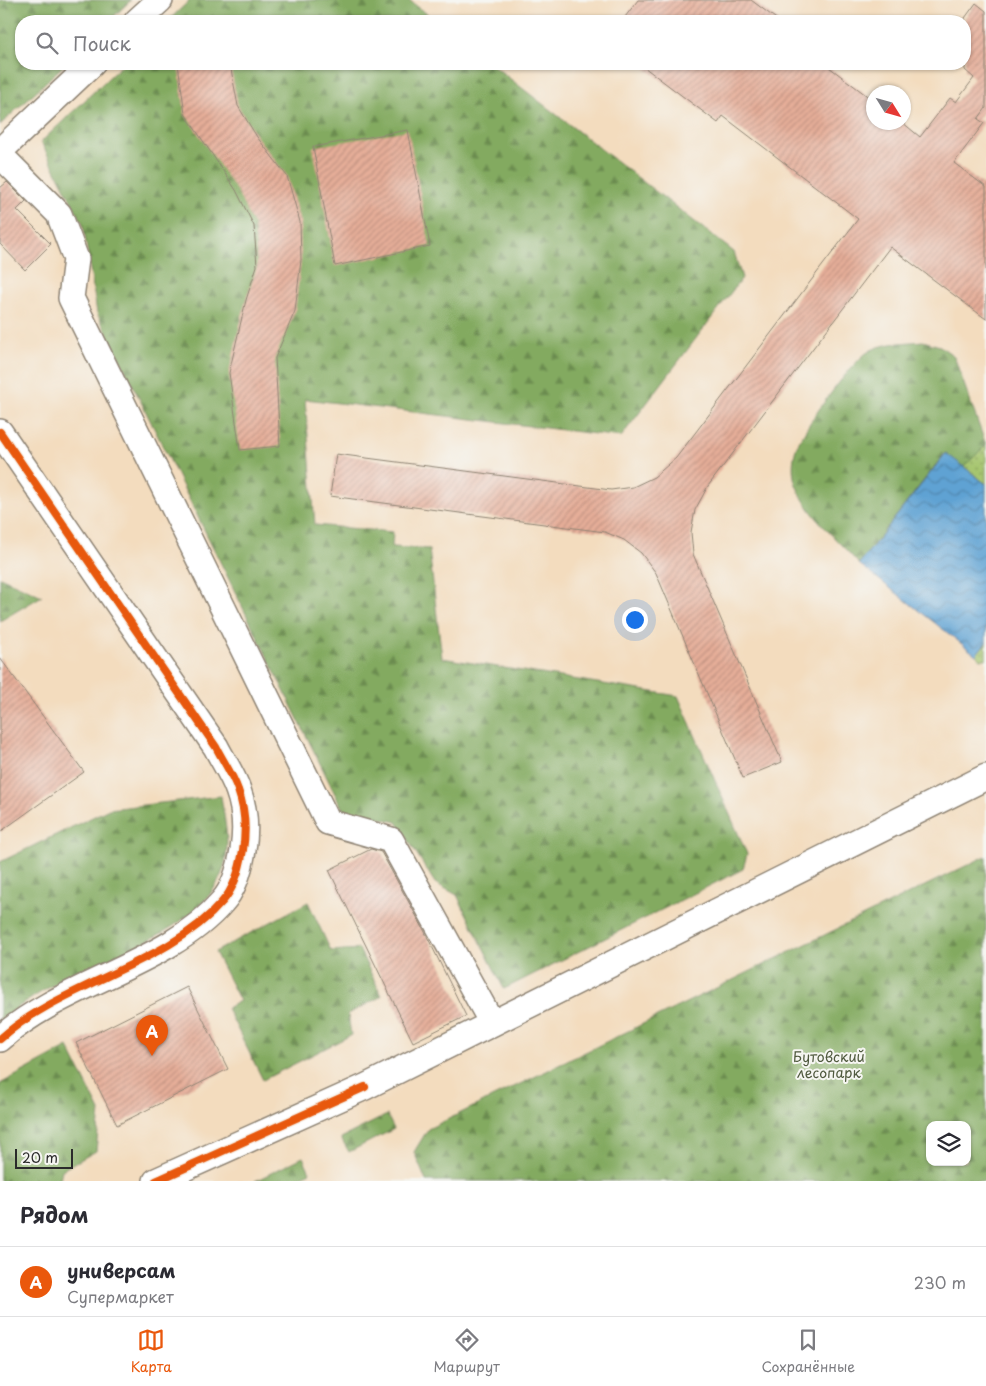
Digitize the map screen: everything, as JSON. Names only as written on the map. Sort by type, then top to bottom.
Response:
[{"type":"street","points":[[144,15],[160,0]]},
{"type":"street","points":[[0,151],[86,70]]},
{"type":"street","points":[[0,155],[60,214],[76,259],[71,298],[328,822],[391,840],[492,1023]]},
{"type":"street","points":[[0,432],[216,747],[239,791],[246,832],[240,869],[224,901],[200,924],[168,944],[52,1003],[0,1038]]},
{"type":"street","points":[[156,1181],[365,1086],[986,777]]},
{"type":"green space","points":[[0,0],[131,0],[115,15],[15,15],[15,70],[59,70],[0,125]]},
{"type":"green space","points":[[190,0],[409,0],[428,15],[174,15]]},
{"type":"green space","points":[[117,70],[499,70],[734,252],[742,278],[621,437],[305,399],[315,525],[393,532],[392,547],[429,549],[442,658],[678,696],[747,854],[743,869],[504,989],[457,895],[435,883],[397,822],[343,810],[97,313],[83,224],[41,142]]},
{"type":"green space","points":[[923,341],[940,346],[954,356],[986,445],[964,467],[945,453],[859,564],[816,518],[802,498],[795,483],[793,473],[796,449],[807,427],[826,399],[865,354],[885,345]]},
{"type":"green space","points":[[986,445],[986,484],[964,467]]},
{"type":"green space","points":[[0,577],[42,596],[0,621]]},
{"type":"green space","points":[[986,642],[986,659],[981,659],[976,655]]},
{"type":"green space","points":[[221,796],[227,836],[224,866],[209,895],[192,913],[145,942],[48,988],[0,1019],[0,862],[109,809]]},
{"type":"green space","name":"Бутовский лесопарк","points":[[986,856],[986,1181],[426,1181],[414,1152],[428,1129]]},
{"type":"green space","points":[[308,902],[331,951],[359,949],[382,996],[348,1014],[351,1035],[263,1080],[227,1008],[240,1001],[215,952]]},
{"type":"green space","points":[[68,1047],[100,1111],[96,1151],[62,1170],[60,1181],[0,1181],[0,1084]]},
{"type":"green space","points":[[387,1115],[394,1129],[349,1152],[341,1138]]},
{"type":"green space","points":[[303,1157],[310,1172],[292,1181],[255,1181]]},
{"type":"water","points":[[946,453],[986,484],[986,642],[976,655],[859,564]]},
{"type":"building","points":[[638,0],[751,0],[771,15],[627,15]]},
{"type":"building","points":[[976,3],[986,11],[986,108],[978,119],[984,123],[954,163],[986,187],[986,319],[890,247],[708,486],[695,510],[691,532],[693,554],[782,762],[743,778],[656,573],[641,553],[624,540],[605,532],[330,496],[336,454],[611,490],[633,487],[654,477],[676,458],[858,219],[723,116],[718,123],[648,70],[833,70],[866,95],[866,130],[911,130],[920,137],[950,98],[956,102],[974,78],[965,70],[971,70],[971,15],[967,15]]},
{"type":"building","points":[[179,70],[231,70],[238,106],[257,137],[287,176],[300,222],[301,260],[295,311],[275,358],[280,446],[240,450],[229,373],[246,300],[257,266],[254,226],[236,190],[185,114]]},
{"type":"building","points":[[408,130],[430,246],[335,266],[313,147]]},
{"type":"building","points":[[7,182],[26,201],[17,210],[51,244],[25,270],[0,244],[0,188]]},
{"type":"building","points":[[0,658],[84,772],[0,832]]},
{"type":"building","points":[[371,849],[381,852],[423,928],[466,1016],[413,1042],[329,870]]},
{"type":"building","points":[[187,987],[228,1069],[117,1125],[76,1043]]},
{"type":"cycle path","points":[[0,432],[216,747],[231,773],[238,790],[245,828],[242,857],[233,885],[222,902],[200,924],[145,958],[54,1002],[25,1019],[0,1039]]},
{"type":"cycle path","points":[[156,1181],[365,1087]]},
{"type":"place","name":"универсам","points":[[152,1056]]}]
